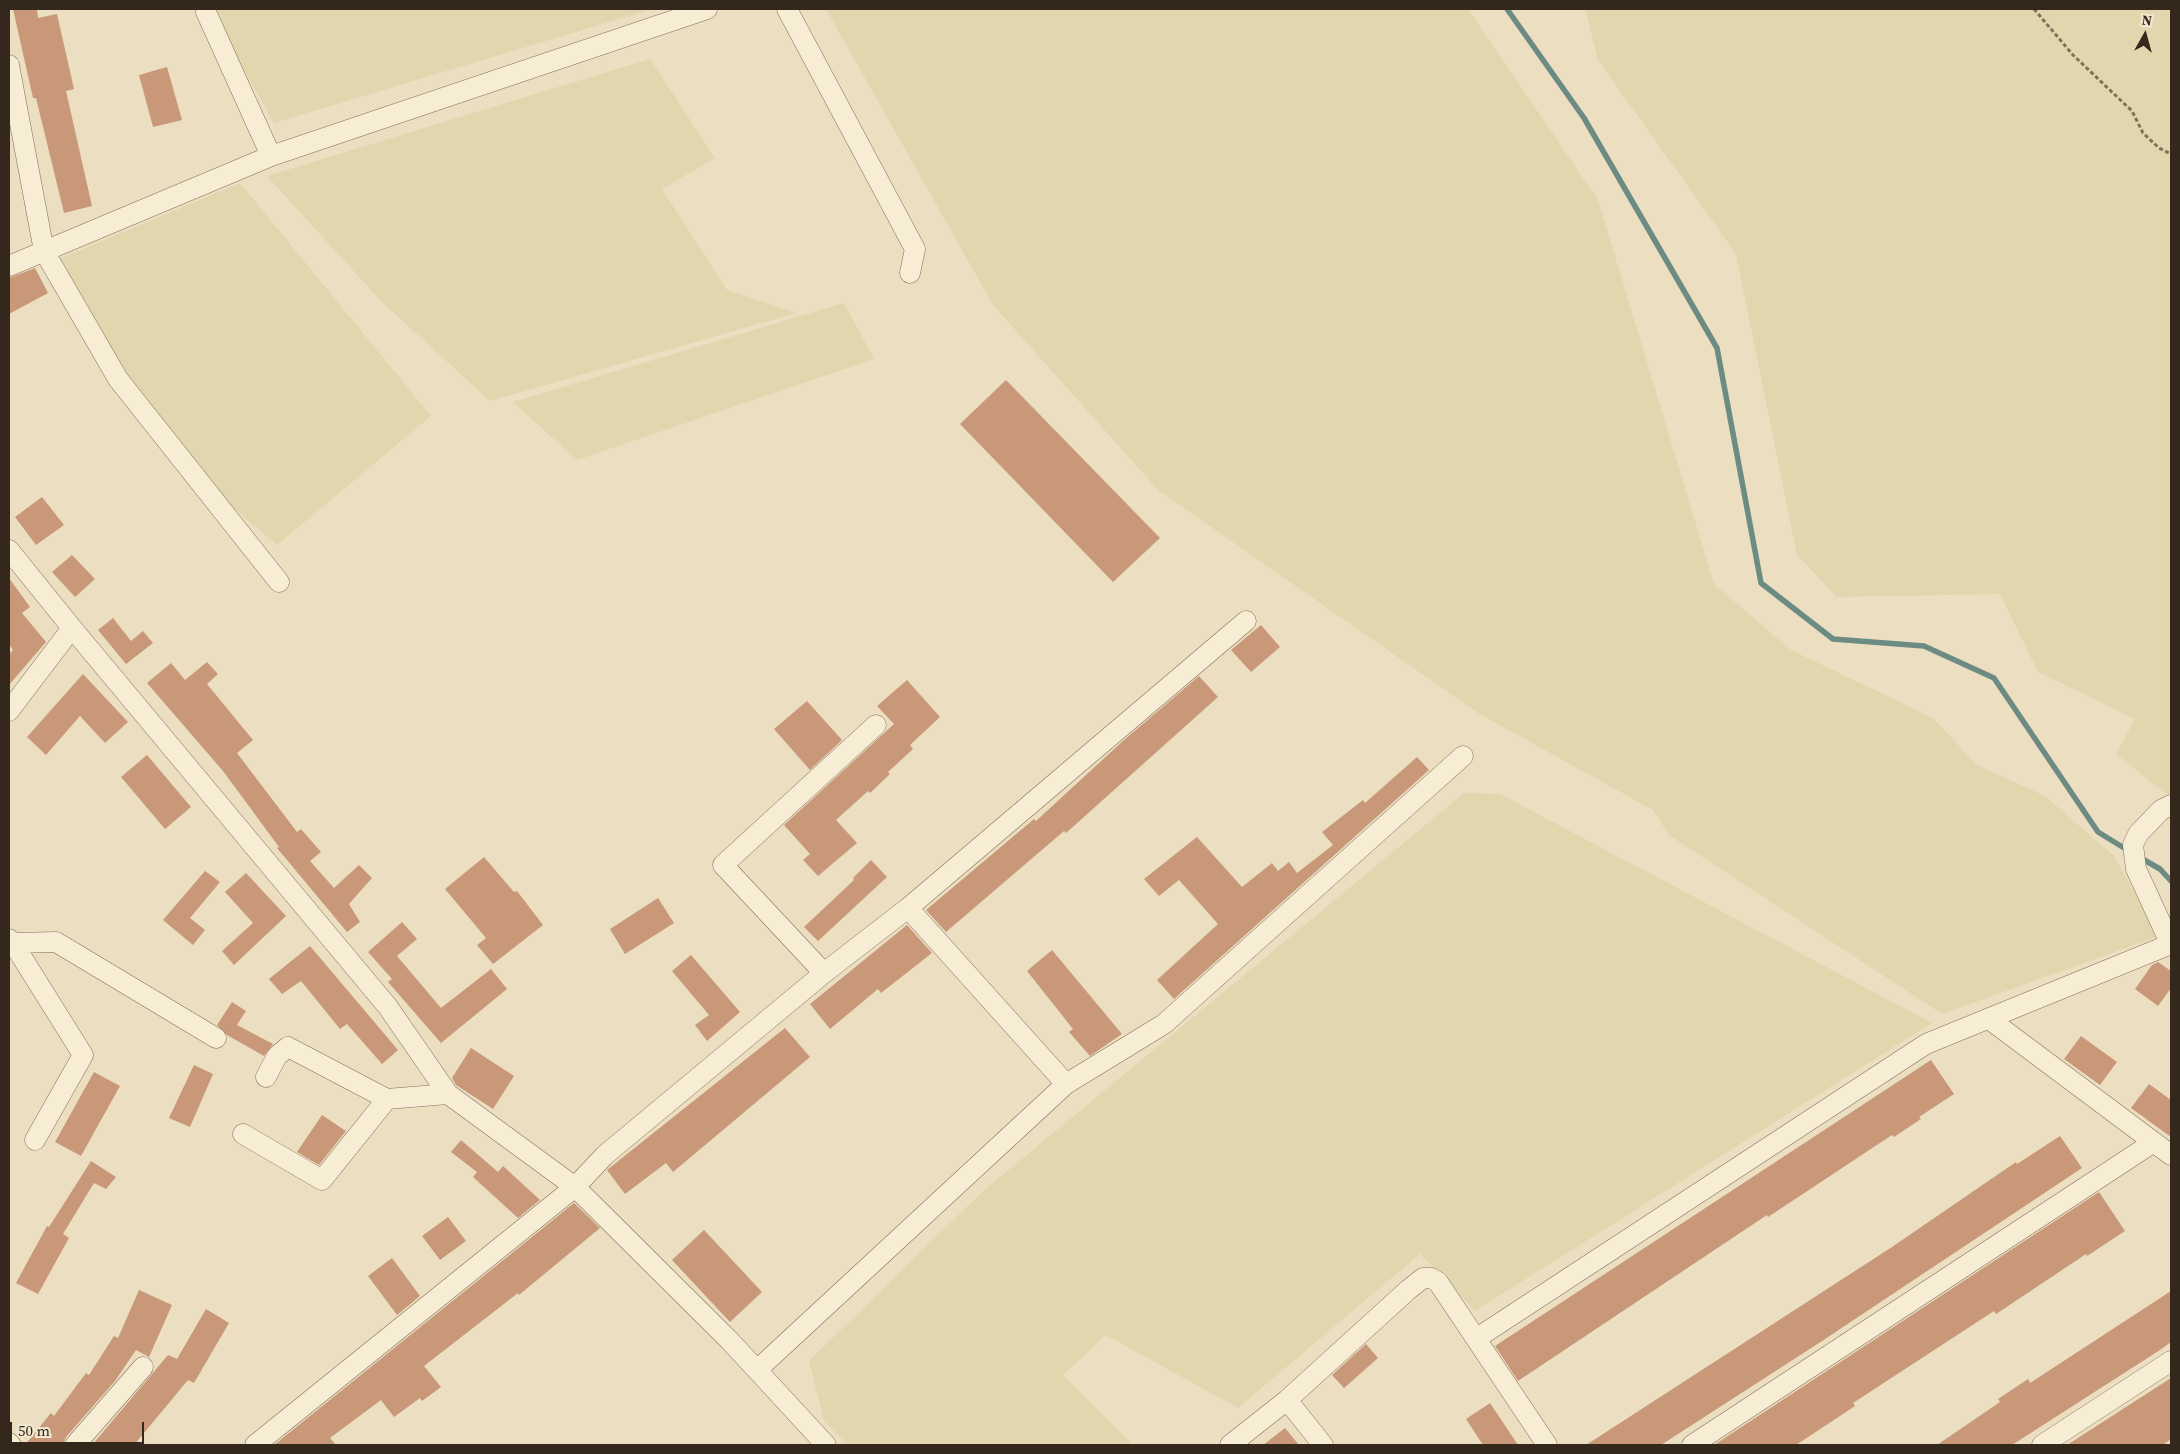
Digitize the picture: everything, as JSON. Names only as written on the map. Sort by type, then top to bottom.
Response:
[{"type":"street","points":[[9,266],[271,156],[707,9]]},
{"type":"street","points":[[787,9],[914,249],[910,273]]},
{"type":"street","points":[[206,12],[271,156]]},
{"type":"street","points":[[9,65],[44,251],[118,379],[278,582]]},
{"type":"street","points":[[9,550],[388,1007],[448,1094],[575,1187],[757,1370],[826,1445]]},
{"type":"street","points":[[255,1445],[575,1187],[606,1155],[824,973],[908,908],[1246,621]]},
{"type":"street","points":[[9,711],[72,628]]},
{"type":"street","points":[[824,973],[723,865],[876,725]]},
{"type":"street","points":[[757,1370],[1066,1084],[1164,1024],[1463,756]]},
{"type":"street","points":[[1477,1338],[1926,1044],[2171,944],[2136,869],[2133,845],[2138,834],[2161,810],[2171,805]]},
{"type":"street","points":[[908,908],[1066,1084]]},
{"type":"street","points":[[11,941],[56,942],[216,1038]]},
{"type":"street","points":[[11,941],[83,1056],[35,1140]]},
{"type":"street","points":[[1990,1018],[2171,1155]]},
{"type":"street","points":[[266,1077],[277,1056],[288,1048],[387,1099],[448,1094]]},
{"type":"street","points":[[243,1134],[322,1180],[387,1099]]},
{"type":"street","points":[[1692,1445],[2154,1142]]},
{"type":"street","points":[[1230,1445],[1287,1400],[1423,1278],[1431,1278],[1438,1282],[1477,1338],[1547,1445]]},
{"type":"street","points":[[2042,1445],[2171,1361]]},
{"type":"street","points":[[76,1445],[144,1367]]},
{"type":"street","points":[[1287,1400],[1323,1445]]},
{"type":"path","points":[[2034,9],[2074,55],[2132,111],[2143,133],[2159,148],[2171,154]]},
{"type":"shaded area","points":[[210,9],[652,9],[274,123]]},
{"type":"shaded area","points":[[826,9],[1468,9],[1598,200],[1714,584],[1791,650],[1933,718],[1977,765],[2045,796],[2114,856],[2159,936],[1942,1014],[1669,835],[1653,810],[1478,713],[1158,490],[993,305]]},
{"type":"shaded area","points":[[1585,9],[2171,9],[2171,794],[2168,795],[2116,754],[2135,719],[2038,672],[2000,594],[1837,597],[1797,555],[1736,254],[1598,60]]},
{"type":"shaded area","points":[[650,59],[715,158],[662,189],[727,290],[796,313],[490,401],[381,301],[267,176]]},
{"type":"shaded area","points":[[240,183],[431,416],[277,545],[221,497],[129,378],[52,262]]},
{"type":"shaded area","points":[[844,303],[874,359],[577,460],[513,402]]},
{"type":"shaded area","points":[[1464,793],[1500,794],[1932,1023],[1475,1311],[1420,1254],[1238,1408],[1106,1335],[1063,1375],[1133,1445],[848,1445],[824,1421],[809,1361],[982,1192]]},
{"type":"building","points":[[13,9],[37,9],[38,18],[57,14],[74,89],[66,91],[92,206],[64,213],[36,98],[33,98]]},
{"type":"building","points":[[167,67],[182,120],[153,127],[139,75]]},
{"type":"building","points":[[35,268],[48,293],[9,314],[9,278]]},
{"type":"building","points":[[1006,380],[1160,538],[1113,582],[960,424]]},
{"type":"building","points":[[42,497],[64,525],[36,545],[15,517]]},
{"type":"building","points":[[72,555],[95,579],[75,597],[52,572]]},
{"type":"building","points":[[9,578],[30,607],[22,613],[46,642],[9,685],[9,654],[13,650],[9,644]]},
{"type":"building","points":[[113,618],[131,641],[143,631],[153,643],[126,664],[98,630]]},
{"type":"building","points":[[1261,625],[1280,647],[1251,672],[1231,650]]},
{"type":"building","points":[[207,662],[218,674],[207,684],[253,740],[237,753],[297,832],[301,829],[321,852],[310,861],[334,888],[359,865],[372,878],[349,904],[360,922],[347,932],[277,848],[279,847],[223,771],[147,683],[171,663],[185,680]]},
{"type":"building","points":[[83,674],[128,722],[105,743],[80,716],[46,755],[27,737]]},
{"type":"building","points":[[1199,676],[1218,697],[1066,833],[1064,831],[946,932],[926,910],[1034,819],[1036,821],[1124,740]]},
{"type":"building","points":[[907,680],[940,717],[910,745],[913,749],[888,772],[890,774],[836,820],[857,843],[818,876],[803,860],[810,854],[784,825],[894,724],[877,706]]},
{"type":"building","points":[[807,701],[842,740],[810,770],[774,729]]},
{"type":"building","points":[[147,755],[191,807],[165,829],[121,777]]},
{"type":"building","points":[[1417,757],[1429,770],[1174,999],[1157,980],[1218,924],[1179,880],[1159,896],[1144,879],[1197,837],[1242,887],[1272,863],[1278,871],[1289,862],[1297,873],[1333,845],[1322,832],[1363,800],[1365,803]]},
{"type":"building","points":[[484,857],[514,892],[517,891],[543,925],[493,964],[477,945],[486,938],[445,889]]},
{"type":"building","points":[[871,860],[887,877],[818,941],[804,927],[854,880],[853,878]]},
{"type":"building","points":[[205,871],[220,882],[190,918],[205,930],[193,945],[163,920]]},
{"type":"building","points":[[246,873],[286,916],[234,965],[222,951],[253,923],[225,892]]},
{"type":"building","points":[[658,898],[674,923],[625,954],[610,929]]},
{"type":"building","points":[[402,922],[417,939],[397,956],[441,1008],[491,969],[507,989],[441,1043],[388,982],[392,979],[368,952]]},
{"type":"building","points":[[907,925],[932,953],[881,993],[878,989],[830,1029],[810,1004]]},
{"type":"building","points":[[310,946],[398,1050],[382,1064],[347,1024],[340,1029],[301,981],[282,994],[269,979]]},
{"type":"building","points":[[1052,950],[1122,1034],[1090,1056],[1069,1032],[1073,1029],[1027,971]]},
{"type":"building","points":[[691,955],[740,1012],[707,1041],[695,1025],[709,1015],[672,971]]},
{"type":"building","points":[[2158,962],[2171,971],[2171,988],[2158,1006],[2135,989],[2152,965]]},
{"type":"building","points":[[232,1002],[246,1011],[237,1025],[273,1044],[264,1056],[227,1035],[217,1025]]},
{"type":"building","points":[[785,1028],[810,1057],[673,1172],[666,1163],[625,1194],[607,1170]]},
{"type":"building","points":[[2081,1036],[2117,1062],[2100,1085],[2064,1059]]},
{"type":"building","points":[[471,1048],[514,1076],[493,1109],[456,1085],[452,1078]]},
{"type":"building","points":[[1931,1060],[1954,1094],[1919,1117],[1921,1119],[1894,1137],[1892,1135],[1768,1217],[1767,1215],[1518,1381],[1495,1346]]},
{"type":"building","points":[[194,1065],[213,1074],[190,1127],[169,1118]]},
{"type":"building","points":[[94,1072],[120,1086],[81,1156],[55,1142]]},
{"type":"building","points":[[2149,1084],[2171,1100],[2171,1137],[2131,1108]]},
{"type":"building","points":[[322,1115],[346,1131],[319,1165],[297,1152]]},
{"type":"building","points":[[2060,1136],[2082,1168],[1822,1341],[1661,1445],[1586,1445],[1892,1247],[2016,1162],[2017,1164]]},
{"type":"building","points":[[461,1140],[498,1172],[503,1166],[540,1200],[518,1218],[473,1177],[477,1172],[451,1152]]},
{"type":"building","points":[[91,1161],[116,1177],[106,1189],[94,1183],[63,1234],[69,1238],[38,1294],[16,1283],[47,1226],[49,1227]]},
{"type":"building","points":[[2099,1192],[2125,1231],[2087,1256],[2086,1254],[1996,1314],[1994,1311],[1853,1403],[1855,1406],[1796,1445],[1714,1445]]},
{"type":"building","points":[[574,1203],[600,1228],[519,1295],[518,1293],[424,1366],[441,1387],[422,1401],[420,1398],[394,1417],[381,1400],[330,1438],[336,1445],[274,1445]]},
{"type":"building","points":[[448,1217],[466,1241],[440,1260],[422,1236]]},
{"type":"building","points":[[704,1230],[762,1292],[730,1322],[672,1260]]},
{"type":"building","points":[[392,1258],[420,1296],[397,1315],[368,1276]]},
{"type":"building","points":[[139,1290],[172,1305],[149,1357],[136,1350],[115,1381],[66,1437],[63,1445],[25,1445],[51,1413],[54,1416],[86,1373],[89,1375],[114,1336],[118,1338]]},
{"type":"building","points":[[2171,1291],[2171,1342],[2160,1350],[2012,1445],[1937,1445],[2000,1402],[1998,1399],[2028,1379],[2030,1383]]},
{"type":"building","points":[[206,1309],[229,1323],[194,1383],[188,1380],[134,1445],[92,1445],[168,1355],[177,1359]]},
{"type":"building","points":[[1366,1344],[1378,1358],[1344,1388],[1332,1375]]},
{"type":"building","points":[[2171,1378],[2171,1439],[2163,1445],[2067,1445]]},
{"type":"building","points":[[1490,1403],[1518,1445],[1483,1445],[1466,1419]]},
{"type":"building","points":[[1285,1428],[1299,1445],[1263,1445]]},
{"type":"waterway","points":[[1507,9],[1584,118],[1717,348],[1761,583],[1833,639],[1924,646],[1994,678],[2098,832],[2129,851]]},
{"type":"waterway","points":[[2139,857],[2160,869],[2171,881]]}]
